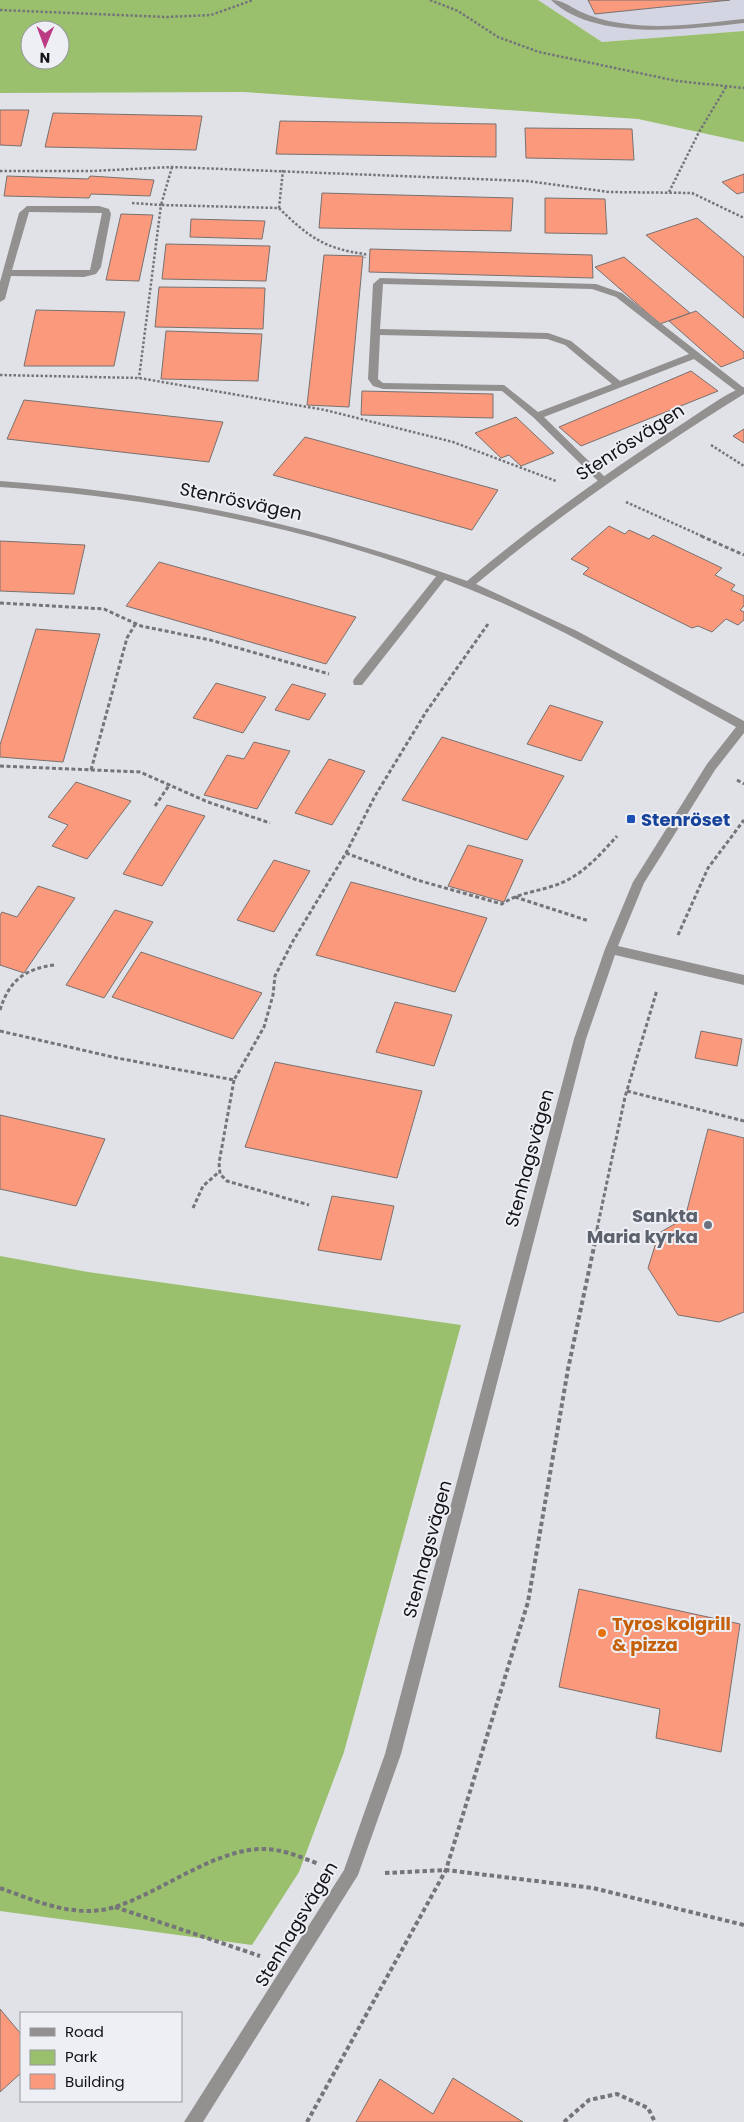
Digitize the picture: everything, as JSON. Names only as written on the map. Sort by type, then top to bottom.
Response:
[{"type":"street","points":[[555,0],[567,9],[596,22],[623,28],[670,28],[744,21]]},
{"type":"street","points":[[0,299],[7,272],[23,213],[27,209],[89,208],[106,211],[100,250],[93,272],[84,274],[7,272]]},
{"type":"street","points":[[603,480],[537,416],[504,388],[383,386],[376,384],[372,379],[378,284],[380,281],[387,279],[593,286],[607,289],[619,295],[743,390]]},
{"type":"street","points":[[375,332],[548,336],[568,343],[618,384]]},
{"type":"street","points":[[537,416],[695,355]]},
{"type":"street","name":"Stenrösvägen","points":[[468,585],[586,492],[743,390]]},
{"type":"street","name":"Stenrösvägen","points":[[0,484],[120,496],[199,508],[282,526],[368,550],[468,585],[572,632],[744,726]]},
{"type":"street","points":[[358,682],[442,576]]},
{"type":"street","name":"Stenhagsvägen","points":[[193,2122],[350,1875],[393,1754],[580,1039],[611,949],[644,874],[711,767],[744,726]]},
{"type":"street","points":[[611,949],[744,980]]},
{"type":"path","points":[[0,10],[168,17],[211,15],[253,0]]},
{"type":"path","points":[[430,0],[458,11],[498,36],[539,52],[677,81],[744,88]]},
{"type":"path","points":[[669,192],[699,132],[726,87]]},
{"type":"path","points":[[0,171],[93,171],[172,167],[527,181],[609,192],[692,193],[744,218]]},
{"type":"path","points":[[139,378],[161,205],[172,167]]},
{"type":"path","points":[[279,208],[283,170]]},
{"type":"path","points":[[161,205],[279,208],[308,237],[342,252],[365,254],[366,275],[387,279]]},
{"type":"path","points":[[0,375],[139,378],[325,410],[453,442],[586,492]]},
{"type":"path","points":[[625,502],[744,555]]},
{"type":"path","points":[[0,603],[104,609],[136,623],[210,640],[358,682]]},
{"type":"path","points":[[309,1205],[227,1181],[221,1177],[219,1172],[234,1080],[248,1050],[264,1027],[273,995],[275,976],[346,853],[375,796],[426,712],[492,619]]},
{"type":"path","points":[[91,770],[127,638],[136,623]]},
{"type":"path","points":[[0,766],[140,772],[208,802],[270,823]]},
{"type":"path","points":[[155,806],[170,784]]},
{"type":"path","points":[[307,2122],[446,1870],[528,1602],[568,1369],[626,1091],[665,962],[708,868],[744,820]]},
{"type":"path","points":[[346,853],[418,880],[477,899],[502,904],[514,896],[554,886],[570,877],[592,864],[618,836]]},
{"type":"path","points":[[514,896],[618,931]]},
{"type":"path","points":[[0,1010],[8,992],[19,977],[34,968],[54,965]]},
{"type":"path","points":[[0,1031],[117,1058],[234,1080]]},
{"type":"path","points":[[626,1091],[744,1121]]},
{"type":"path","points":[[193,1208],[203,1186],[219,1172]]},
{"type":"path","points":[[0,1888],[57,1909],[89,1910],[114,1907],[229,1855],[260,1848],[286,1852],[350,1875],[446,1870],[593,1888],[744,1924]]},
{"type":"path","points":[[114,1907],[292,1967]]},
{"type":"path","points":[[564,2122],[589,2100],[617,2094],[648,2108],[655,2122]]},
{"type":"shaded area","points":[[538,0],[744,0],[744,31],[602,42]]},
{"type":"green space","points":[[0,0],[538,0],[602,42],[744,31],[744,142],[638,119],[244,92],[0,93]]},
{"type":"green space","points":[[0,1256],[88,1272],[461,1325],[344,1752],[299,1872],[252,1945],[0,1911]]},
{"type":"building","points":[[588,0],[730,0],[595,14]]},
{"type":"building","points":[[0,110],[29,110],[21,146],[0,145]]},
{"type":"building","points":[[53,113],[202,116],[196,150],[45,147]]},
{"type":"building","points":[[280,121],[496,124],[496,157],[276,154]]},
{"type":"building","points":[[525,128],[632,129],[634,160],[526,158]]},
{"type":"building","points":[[744,174],[744,192],[737,194],[722,182]]},
{"type":"building","points":[[7,176],[88,179],[90,176],[154,180],[150,196],[91,194],[89,198],[4,196]]},
{"type":"building","points":[[322,193],[513,198],[511,231],[319,228]]},
{"type":"building","points":[[545,198],[605,199],[607,234],[545,233]]},
{"type":"building","points":[[121,214],[153,215],[139,281],[106,280]]},
{"type":"building","points":[[697,218],[744,257],[744,318],[646,235]]},
{"type":"building","points":[[191,219],[265,221],[262,239],[190,237]]},
{"type":"building","points":[[166,244],[270,246],[266,281],[162,279]]},
{"type":"building","points":[[370,249],[592,255],[593,278],[369,272]]},
{"type":"building","points":[[324,255],[363,256],[349,407],[307,405]]},
{"type":"building","points":[[624,257],[690,313],[660,324],[595,267]]},
{"type":"building","points":[[159,287],[265,288],[263,329],[155,327]]},
{"type":"building","points":[[36,310],[125,312],[114,366],[24,366]]},
{"type":"building","points":[[696,311],[744,352],[744,358],[721,367],[669,321]]},
{"type":"building","points":[[166,331],[262,334],[258,381],[161,379]]},
{"type":"building","points":[[691,371],[718,391],[581,446],[559,427]]},
{"type":"building","points":[[362,391],[493,394],[493,418],[361,415]]},
{"type":"building","points":[[24,400],[223,422],[209,462],[7,439]]},
{"type":"building","points":[[516,417],[554,453],[521,466],[509,455],[501,458],[475,433]]},
{"type":"building","points":[[744,429],[744,443],[733,436]]},
{"type":"building","points":[[305,437],[498,490],[472,530],[273,475]]},
{"type":"building","points":[[609,526],[625,534],[629,530],[649,539],[653,535],[722,568],[715,575],[735,585],[731,590],[744,596],[744,606],[740,610],[744,612],[744,620],[738,625],[726,619],[712,632],[698,626],[692,628],[583,574],[589,568],[571,559]]},
{"type":"building","points":[[0,541],[85,545],[74,594],[0,591]]},
{"type":"building","points":[[159,562],[356,617],[326,664],[126,606]]},
{"type":"building","points":[[36,629],[100,634],[63,762],[0,757],[0,745]]},
{"type":"building","points":[[216,683],[266,697],[243,733],[193,718]]},
{"type":"building","points":[[292,684],[326,694],[309,720],[275,710]]},
{"type":"building","points":[[550,705],[603,722],[581,761],[527,744]]},
{"type":"building","points":[[442,737],[564,776],[527,840],[402,800]]},
{"type":"building","points":[[254,742],[290,751],[257,809],[204,795],[227,755],[244,759]]},
{"type":"building","points":[[329,759],[365,771],[332,825],[295,813]]},
{"type":"building","points":[[76,782],[131,801],[87,859],[52,846],[68,825],[48,817]]},
{"type":"building","points":[[167,805],[205,816],[162,886],[123,874]]},
{"type":"building","points":[[468,845],[523,860],[504,902],[448,886]]},
{"type":"building","points":[[274,860],[310,871],[274,932],[237,920]]},
{"type":"building","points":[[351,882],[487,918],[455,992],[316,955]]},
{"type":"building","points":[[38,886],[75,898],[24,973],[0,965],[0,915],[2,912],[17,917]]},
{"type":"building","points":[[115,910],[153,922],[104,998],[66,985]]},
{"type":"building","points":[[141,952],[262,993],[233,1039],[112,997]]},
{"type":"building","points":[[395,1002],[452,1015],[434,1066],[376,1052]]},
{"type":"building","points":[[701,1031],[742,1039],[737,1066],[695,1058]]},
{"type":"building","points":[[275,1062],[422,1091],[397,1178],[245,1147]]},
{"type":"building","points":[[0,1115],[105,1139],[76,1206],[0,1189]]},
{"type":"building","name":"Sankta Maria kyrka","points":[[708,1129],[744,1138],[744,1312],[719,1322],[678,1315],[648,1268],[659,1233],[685,1218]]},
{"type":"building","points":[[332,1196],[394,1206],[381,1260],[318,1250]]},
{"type":"building","points":[[579,1589],[740,1624],[721,1752],[656,1738],[660,1709],[559,1687]]},
{"type":"building","points":[[0,2009],[20,2033],[20,2074],[0,2092]]},
{"type":"building","points":[[453,2078],[523,2122],[356,2122],[380,2079],[433,2114]]},
{"type":"place","name":"Stenröset","points":[[631,819]]},
{"type":"place","name":"Sankta Maria kyrka","points":[[708,1225]]},
{"type":"place","name":"Tyros kolgrill & pizza","points":[[602,1633]]}]
